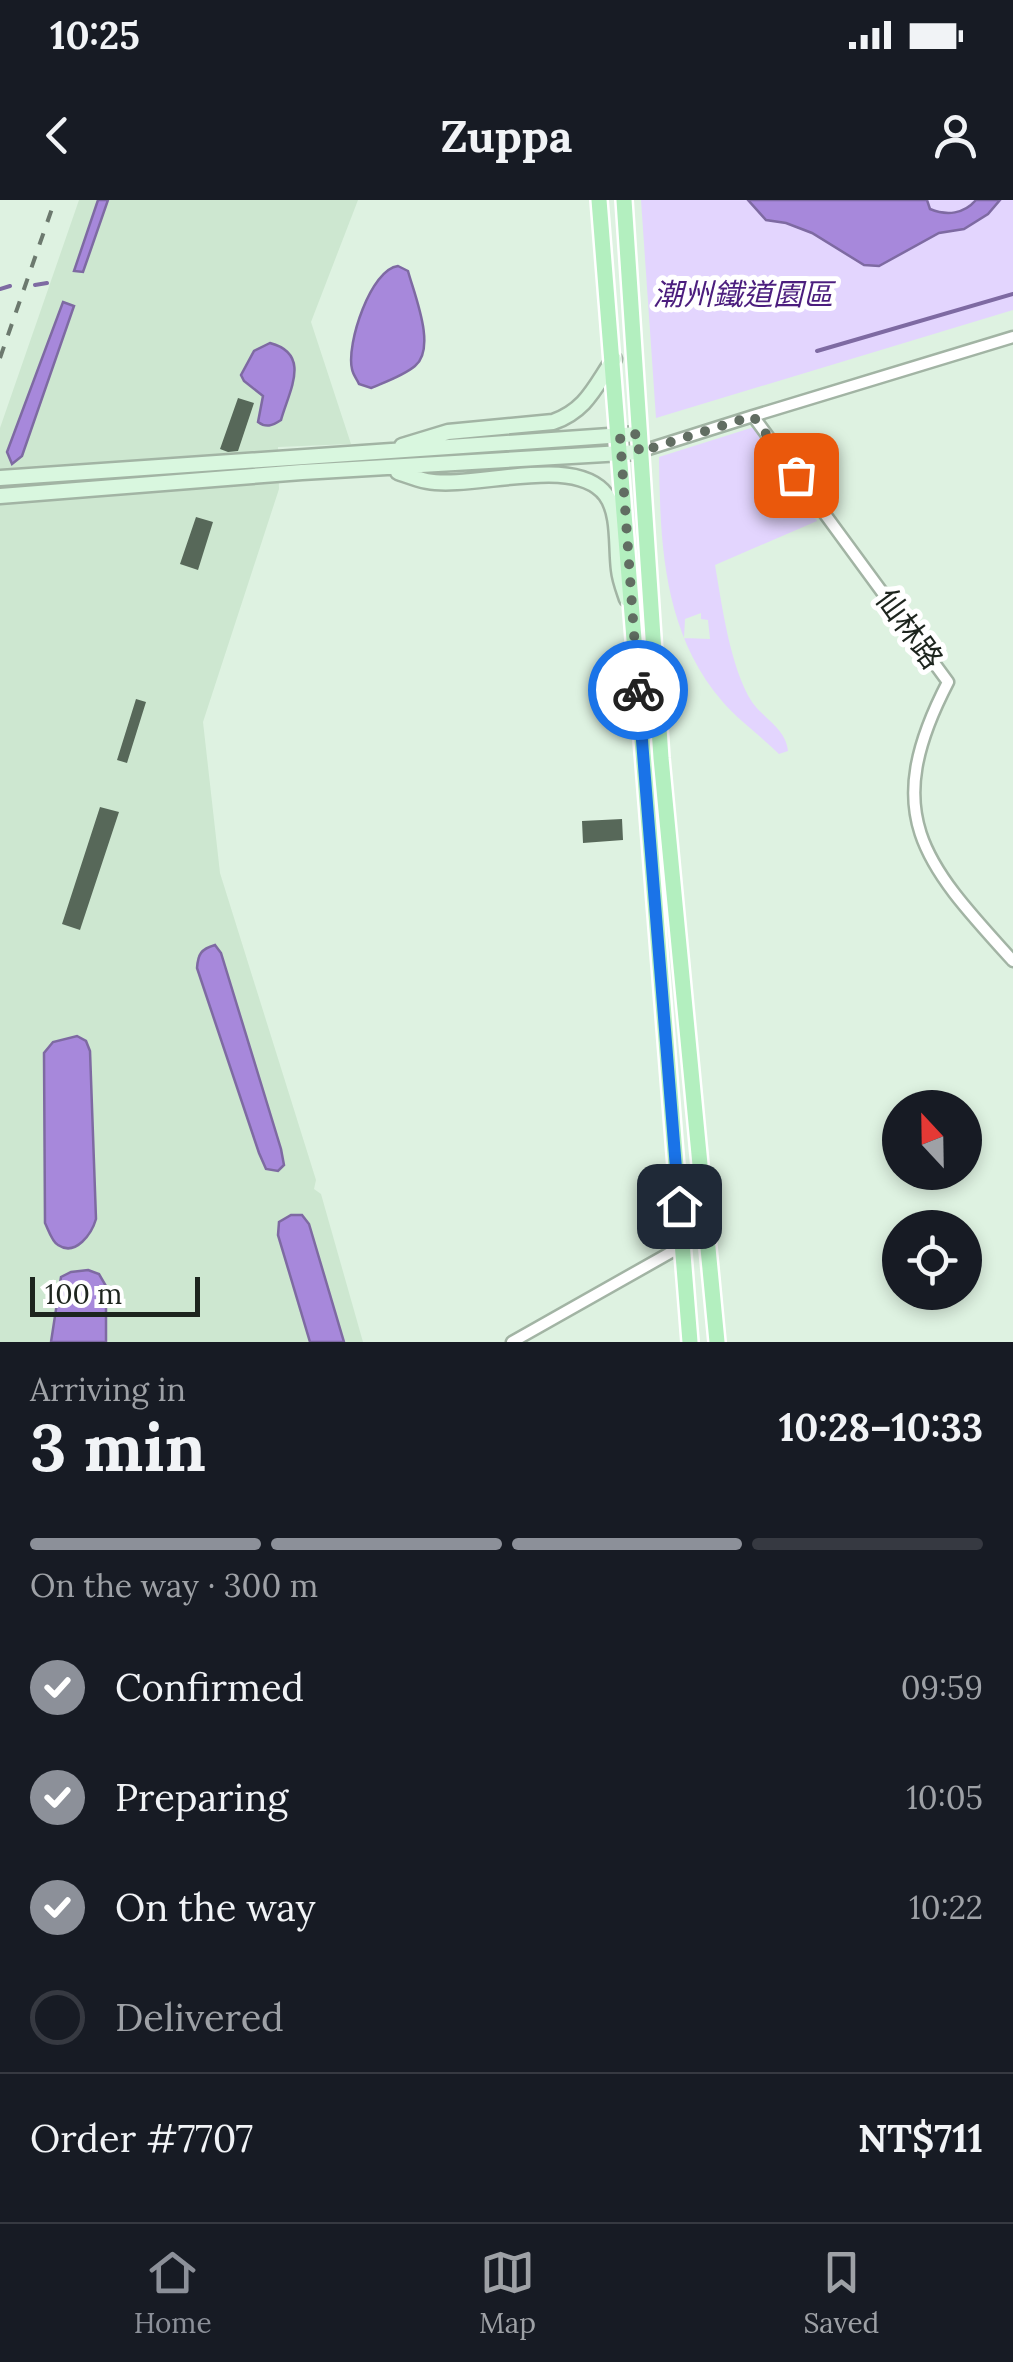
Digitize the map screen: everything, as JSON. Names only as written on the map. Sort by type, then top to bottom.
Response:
[{"type":"main road","points":[[599,200],[690,1342]]},
{"type":"main road","points":[[624,200],[638,443],[677,949],[717,1342]]},
{"type":"street","points":[[0,496],[302,472],[622,453],[638,443],[753,416],[1013,336]]},
{"type":"street","points":[[383,452],[448,432],[564,418],[576,412],[596,390],[614,359]]},
{"type":"street","name":"仙林路","points":[[753,416],[948,682],[933,711],[914,777],[915,816],[923,845],[945,883],[1013,961]]},
{"type":"street","points":[[0,478],[620,436],[638,443]]},
{"type":"street","points":[[388,468],[429,482],[548,475],[589,480],[606,495],[612,510],[619,574],[632,617]]},
{"type":"street","points":[[512,1342],[682,1246]]},
{"type":"shaded area","points":[[79,200],[358,200],[311,322],[351,444],[278,447],[279,489],[203,722],[220,873],[363,1342],[0,1342],[0,428]]},
{"type":"shaded area","points":[[98,200],[108,200],[83,272],[74,271]]},
{"type":"shaded area","points":[[748,200],[927,200],[930,209],[949,213],[961,211],[976,200],[1000,200],[988,214],[964,229],[939,233],[879,266],[864,265],[812,233],[766,220]]},
{"type":"shaded area","points":[[398,266],[408,271],[422,320],[424,347],[415,366],[371,388],[359,384],[353,373],[353,343],[370,293],[388,270]]},
{"type":"shaded area","points":[[63,302],[74,306],[22,456],[12,464],[7,452]]},
{"type":"shaded area","points":[[270,343],[291,356],[294,375],[281,420],[266,426],[258,422],[263,396],[241,375],[254,351]]},
{"type":"shaded area","points":[[215,945],[221,953],[281,1149],[284,1165],[278,1171],[266,1169],[259,1153],[197,968],[201,953]]},
{"type":"shaded area","points":[[77,1036],[86,1041],[90,1051],[96,1219],[82,1242],[65,1248],[54,1241],[45,1223],[44,1053],[53,1042]]},
{"type":"shaded area","points":[[291,1215],[302,1215],[309,1224],[344,1342],[310,1342],[278,1235],[279,1222]]},
{"type":"shaded area","points":[[88,1270],[99,1274],[106,1286],[106,1342],[51,1342],[61,1277]]},
{"type":"green space","name":"潮州鐵道園區","points":[[641,200],[1013,200],[1013,310],[656,418]]},
{"type":"green space","points":[[754,427],[817,521],[715,565],[728,635],[744,688],[779,730],[788,751],[779,754],[728,708],[687,646],[685,638],[710,639],[708,620],[701,619],[701,613],[685,619],[684,637],[676,616],[664,554],[659,457]]},
{"type":"building","points":[[238,398],[254,403],[238,451],[228,452],[220,449]]},
{"type":"building","points":[[196,517],[213,522],[198,570],[180,564]]},
{"type":"building","points":[[136,699],[146,702],[127,763],[117,760]]},
{"type":"building","points":[[100,807],[119,812],[80,930],[62,924]]},
{"type":"building","points":[[622,819],[623,840],[583,843],[582,821]]},
{"type":"waterway","points":[[35,285],[47,283]]},
{"type":"waterway","points":[[0,289],[10,286]]},
{"type":"waterway","points":[[817,351],[1013,294]]},
{"type":"railway","points":[[0,358],[55,200]]},
{"type":"way so far","points":[[638,690],[620,436],[638,434],[639,452],[753,416],[796,475]]},
{"type":"route","points":[[638,690],[679,1206]]}]
